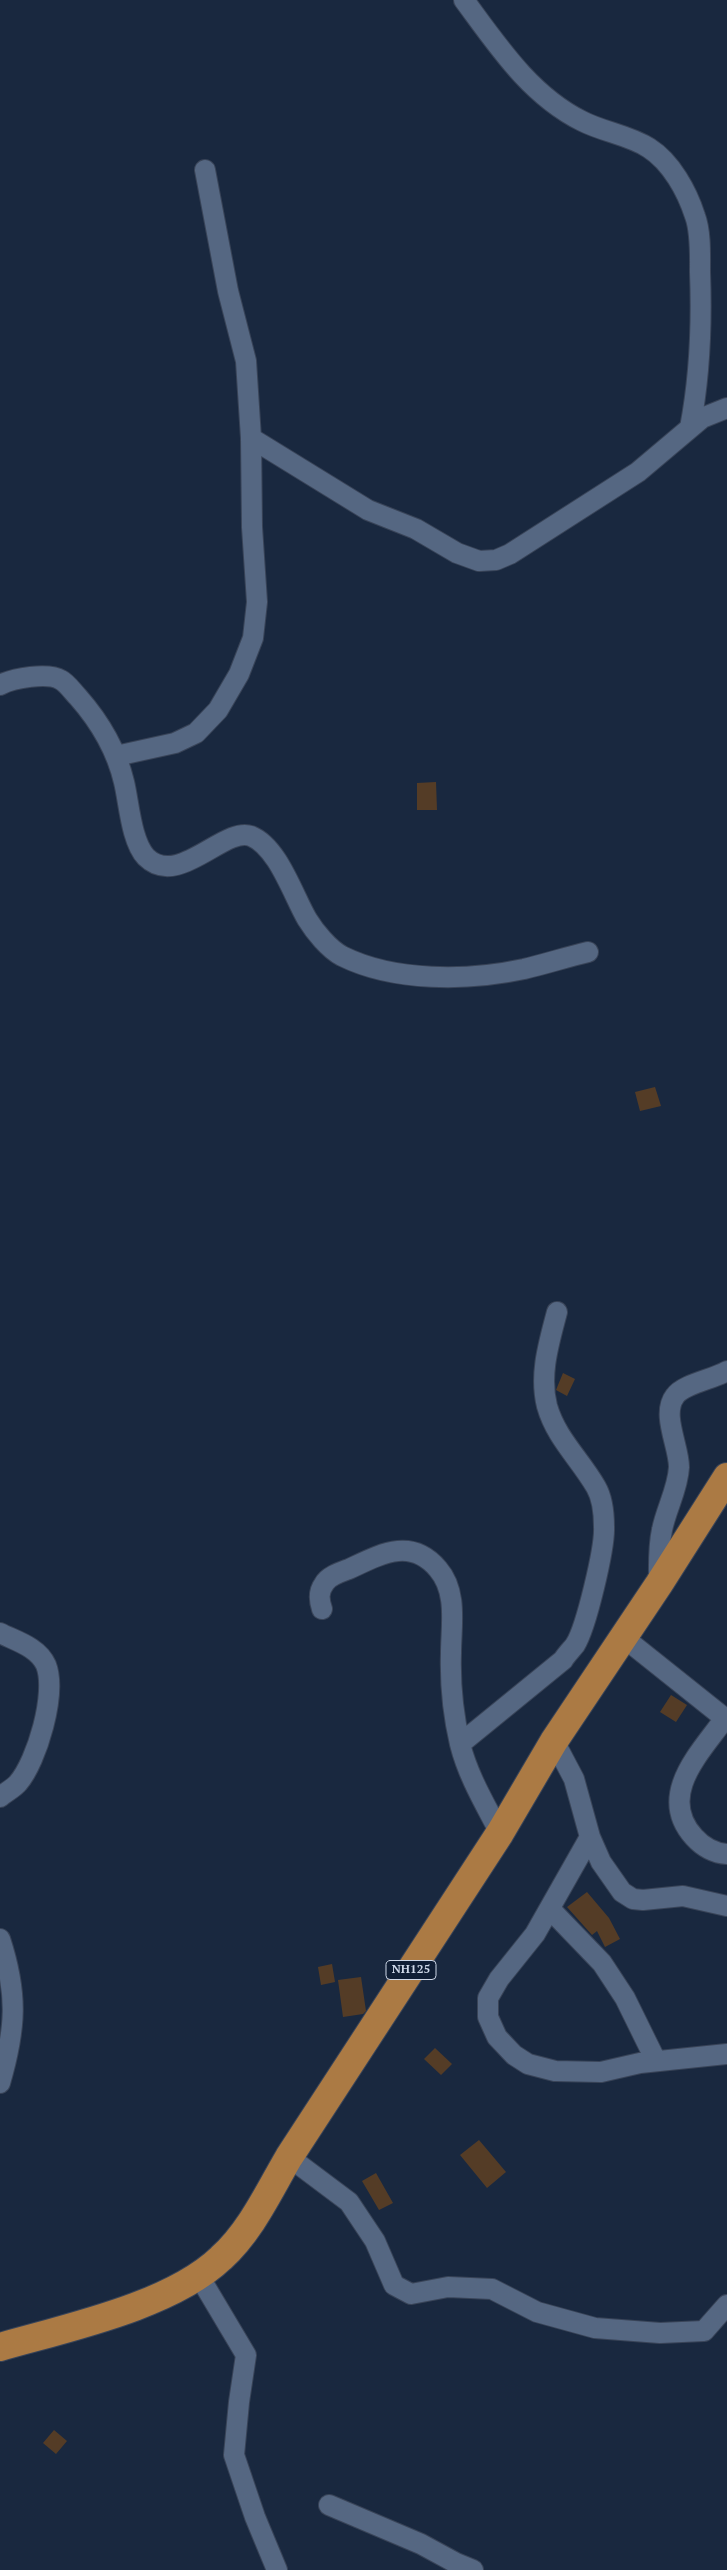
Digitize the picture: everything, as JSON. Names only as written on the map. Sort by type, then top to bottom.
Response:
[{"type":"highway","name":"NH125","points":[[0,2347],[110,2316],[199,2276],[221,2259],[236,2242],[262,2204],[289,2157],[500,1833],[554,1741],[660,1584],[727,1476]]},
{"type":"street","points":[[464,0],[532,87],[552,103],[582,121],[649,148],[667,164],[684,189],[696,217],[702,327],[690,428]]},
{"type":"street","points":[[116,756],[174,742],[196,732],[218,710],[239,674],[253,638],[257,602],[250,487],[251,438],[246,361],[228,291],[205,170]]},
{"type":"street","points":[[251,438],[368,510],[416,530],[457,554],[479,561],[496,560],[510,554],[638,472],[702,418],[727,408]]},
{"type":"street","points":[[0,685],[23,678],[43,676],[61,679],[106,732],[124,781],[132,824],[138,843],[146,857],[167,866],[186,862],[231,839],[248,835],[259,840],[272,852],[308,921],[327,944],[342,956],[388,972],[440,978],[522,969],[588,952]]},
{"type":"street","points":[[460,1744],[562,1660],[575,1644],[586,1617],[605,1529],[603,1506],[596,1487],[561,1438],[547,1407],[543,1386],[545,1356],[557,1312]]},
{"type":"street","points":[[660,1584],[658,1550],[679,1467],[671,1404],[676,1394],[686,1387],[709,1381],[727,1371]]},
{"type":"street","points":[[322,1609],[319,1597],[324,1583],[333,1576],[382,1554],[403,1550],[424,1556],[439,1570],[448,1587],[453,1615],[450,1653],[453,1706],[460,1744],[470,1774],[500,1833]]},
{"type":"street","points":[[0,1633],[32,1648],[46,1665],[50,1688],[46,1714],[31,1759],[18,1783],[0,1797]]},
{"type":"street","points":[[623,1637],[726,1719],[683,1777],[679,1801],[682,1816],[690,1832],[704,1847],[727,1854]]},
{"type":"street","points":[[554,1741],[574,1780],[590,1837],[601,1862],[622,1892],[633,1899],[694,1897],[727,1906]]},
{"type":"street","points":[[590,1837],[535,1934],[499,1979],[488,1998],[488,2018],[498,2037],[521,2060],[555,2071],[601,2072],[656,2061],[727,2054]]},
{"type":"street","points":[[550,1909],[602,1963],[625,1998],[656,2061]]},
{"type":"street","points":[[0,1939],[10,1972],[14,1998],[10,2048],[0,2083]]},
{"type":"street","points":[[289,2157],[349,2202],[375,2241],[394,2285],[411,2294],[448,2287],[492,2289],[537,2312],[594,2328],[660,2333],[704,2331],[727,2306]]},
{"type":"street","points":[[199,2276],[246,2355],[234,2455],[255,2517],[277,2570]]},
{"type":"street","points":[[329,2505],[422,2544],[456,2564],[473,2570]]},
{"type":"building","points":[[436,782],[437,810],[417,810],[417,783]]},
{"type":"building","points":[[655,1087],[661,1106],[640,1111],[635,1092]]},
{"type":"building","points":[[563,1373],[575,1379],[567,1396],[556,1390]]},
{"type":"building","points":[[671,1695],[687,1705],[676,1722],[660,1712]]},
{"type":"building","points":[[587,1892],[609,1918],[620,1939],[605,1947],[597,1931],[592,1935],[567,1907]]},
{"type":"building","points":[[332,1964],[335,1982],[321,1985],[318,1967]]},
{"type":"building","points":[[361,1977],[366,2011],[363,2014],[343,2017],[338,1980]]},
{"type":"building","points":[[435,2048],[452,2064],[441,2075],[424,2059]]},
{"type":"building","points":[[479,2140],[506,2172],[487,2188],[460,2155]]},
{"type":"building","points":[[376,2173],[393,2203],[379,2210],[362,2181]]},
{"type":"building","points":[[54,2430],[67,2441],[56,2454],[43,2443]]}]
